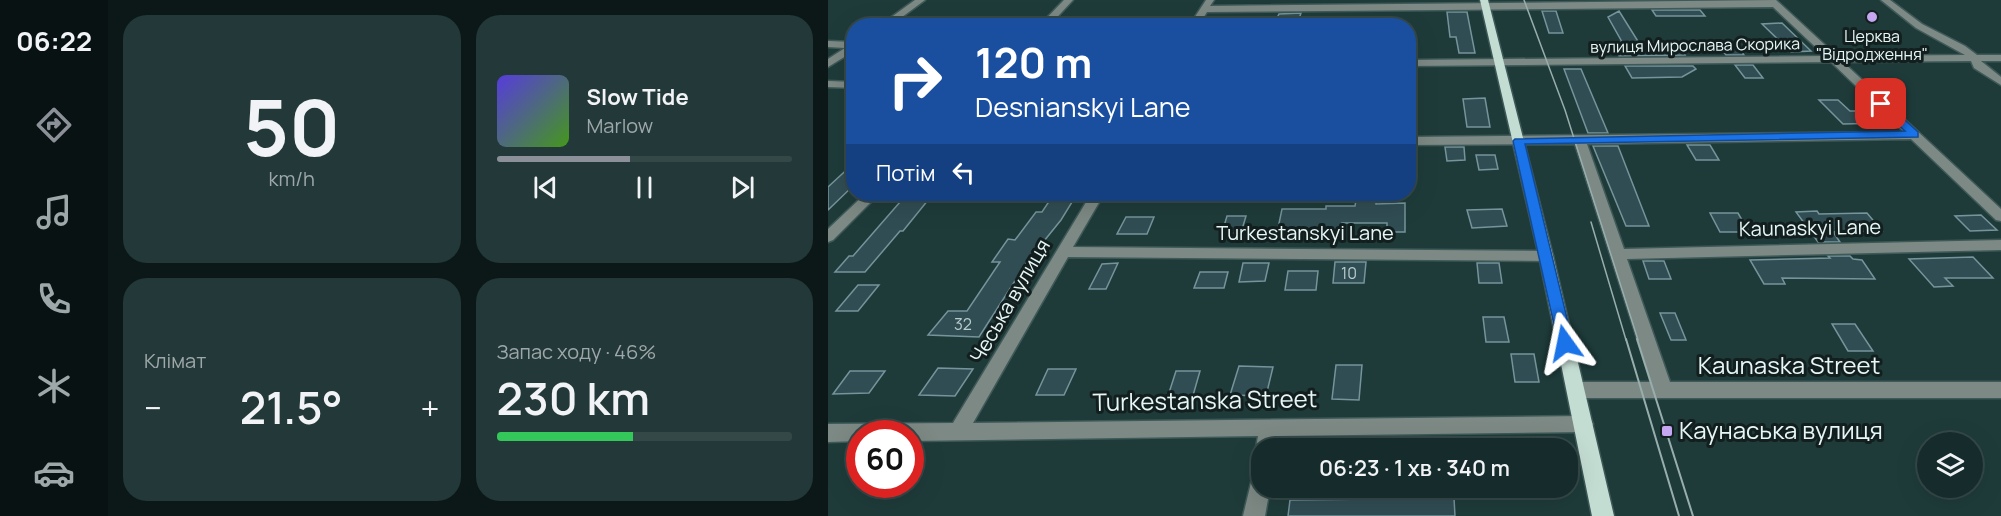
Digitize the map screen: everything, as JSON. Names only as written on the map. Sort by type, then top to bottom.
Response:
[{"type":"main road","points":[[1485,4],[1546,256],[1603,516]]},
{"type":"street","points":[[895,18],[921,0]]},
{"type":"street","points":[[1051,18],[1069,0]]},
{"type":"street","points":[[1198,18],[1210,0]]},
{"type":"street","points":[[1885,0],[1919,26],[1962,48],[1974,58],[1978,66],[2000,80]]},
{"type":"street","points":[[1204,9],[1774,2],[2001,217]]},
{"type":"street","points":[[828,44],[846,45]]},
{"type":"street","points":[[828,63],[846,51]]},
{"type":"street","name":"вулиця Мирослава Скорика","points":[[1416,63],[2001,58]]},
{"type":"street","points":[[828,84],[846,85]]},
{"type":"street","points":[[1416,141],[1914,135]]},
{"type":"street","points":[[1580,140],[1663,390]]},
{"type":"street","points":[[828,237],[865,201]]},
{"type":"street","name":"Чеська вулиця","points":[[959,430],[1092,201]]},
{"type":"street","name":"Kaunaskyi Lane","points":[[1619,254],[2001,245]]},
{"type":"street","name":"Turkestanskyi Lane","points":[[1063,252],[1546,256]]},
{"type":"street","name":"Kaunaska Street","points":[[1576,390],[2001,390]]},
{"type":"street","name":"Turkestanska Street","points":[[828,432],[1583,424]]},
{"type":"street","points":[[1268,438],[1270,426]]},
{"type":"street","points":[[1254,516],[1257,498]]},
{"type":"building","points":[[1652,10],[1700,10],[1705,16],[1656,16]]},
{"type":"building","points":[[1542,11],[1556,11],[1563,33],[1549,33]]},
{"type":"building","points":[[1619,11],[1639,43],[1676,43],[1685,55],[1619,56],[1612,42],[1622,42],[1608,17]]},
{"type":"building","points":[[1447,12],[1467,12],[1475,53],[1459,53],[1456,37],[1450,37]]},
{"type":"building","points":[[1301,13],[1299,18],[1277,18],[1279,14]]},
{"type":"building","points":[[1782,23],[1811,51],[1791,52],[1762,24]]},
{"type":"building","points":[[1718,44],[1736,44],[1744,55],[1726,55]]},
{"type":"building","points":[[1735,65],[1753,65],[1763,78],[1745,78]]},
{"type":"building","points":[[1625,66],[1693,66],[1696,69],[1682,77],[1632,78]]},
{"type":"building","points":[[1564,69],[1581,69],[1608,133],[1588,133]]},
{"type":"building","points":[[1485,98],[1490,127],[1467,127],[1463,99]]},
{"type":"building","points":[[1819,100],[1838,100],[1850,111],[1879,111],[1886,118],[1886,123],[1843,124]]},
{"type":"building","points":[[1687,145],[1710,145],[1719,160],[1696,160]]},
{"type":"building","points":[[1593,146],[1618,146],[1649,226],[1626,226]]},
{"type":"building","points":[[1445,147],[1464,147],[1465,160],[1447,161]]},
{"type":"building","points":[[1476,155],[1495,155],[1498,169],[1479,170]]},
{"type":"building","points":[[846,170],[846,193],[828,210],[828,187]]},
{"type":"building","points":[[901,201],[927,201],[865,272],[835,272],[849,256],[853,256]]},
{"type":"building","points":[[1049,201],[1073,201],[1061,220],[1027,262],[979,337],[928,335],[948,311],[967,311],[1000,262],[992,262],[1008,239],[1015,240],[1036,212],[1042,212]]},
{"type":"building","points":[[1356,201],[1376,201],[1376,204],[1405,203],[1405,232],[1387,232],[1387,223],[1342,223],[1341,232],[1277,233],[1282,209],[1326,209],[1326,206],[1355,206]]},
{"type":"building","points":[[1502,209],[1507,226],[1472,228],[1467,210]]},
{"type":"building","points":[[1817,211],[1819,214],[1867,213],[1882,231],[1833,232],[1840,242],[1818,242],[1796,212]]},
{"type":"building","points":[[1710,213],[1738,213],[1749,232],[1720,232]]},
{"type":"building","points":[[1981,215],[1997,230],[1970,231],[1955,216]]},
{"type":"building","points":[[1227,216],[1246,216],[1241,233],[1222,233]]},
{"type":"building","points":[[1126,217],[1154,217],[1147,234],[1117,234]]},
{"type":"building","points":[[1828,256],[1850,256],[1853,259],[1862,260],[1875,279],[1782,278],[1785,284],[1764,284],[1750,260],[1830,258]]},
{"type":"building","points":[[1973,257],[1993,278],[1945,278],[1953,286],[1934,287],[1909,259]]},
{"type":"building","points":[[1643,261],[1664,261],[1671,279],[1649,279]]},
{"type":"building","points":[[1335,262],[1366,262],[1364,283],[1333,283]]},
{"type":"building","points":[[1118,263],[1106,289],[1089,289],[1102,264]]},
{"type":"building","points":[[1243,263],[1269,263],[1265,281],[1239,282]]},
{"type":"building","points":[[1477,263],[1499,263],[1502,283],[1479,283]]},
{"type":"building","points":[[1288,271],[1318,271],[1316,290],[1285,290]]},
{"type":"building","points":[[1200,272],[1228,272],[1224,288],[1194,288]]},
{"type":"building","points":[[858,285],[879,285],[858,311],[836,311]]},
{"type":"building","points":[[1660,313],[1675,313],[1686,340],[1671,340]]},
{"type":"building","points":[[1483,317],[1504,317],[1509,342],[1486,342]]},
{"type":"building","points":[[1832,324],[1855,324],[1873,351],[1848,351]]},
{"type":"building","points":[[1511,354],[1534,354],[1539,382],[1515,382]]},
{"type":"building","points":[[1336,365],[1362,365],[1359,400],[1332,399]]},
{"type":"building","points":[[1239,366],[1273,367],[1266,396],[1230,395]]},
{"type":"building","points":[[938,368],[973,369],[955,396],[919,395]]},
{"type":"building","points":[[1048,369],[1076,369],[1064,395],[1036,395]]},
{"type":"building","points":[[850,371],[885,371],[869,393],[833,394]]},
{"type":"building","points":[[1176,371],[1200,371],[1192,399],[1167,399]]},
{"type":"building","points":[[1454,498],[1455,516],[1288,516],[1290,500]]},
{"type":"tram line","points":[[1524,0],[1565,110],[1638,340]]},
{"type":"tram line","points":[[1591,222],[1626,340]]},
{"type":"tram line","points":[[1626,339],[1679,516]]},
{"type":"tram line","points":[[1637,339],[1693,516]]},
{"type":"place","name":"Церква \"Відродження\"","points":[[1872,17]]},
{"type":"place","name":"Каунаська вулиця","points":[[1667,431]]},
{"type":"route","points":[[1565,343],[1519,141],[1914,135],[1881,104]]}]
